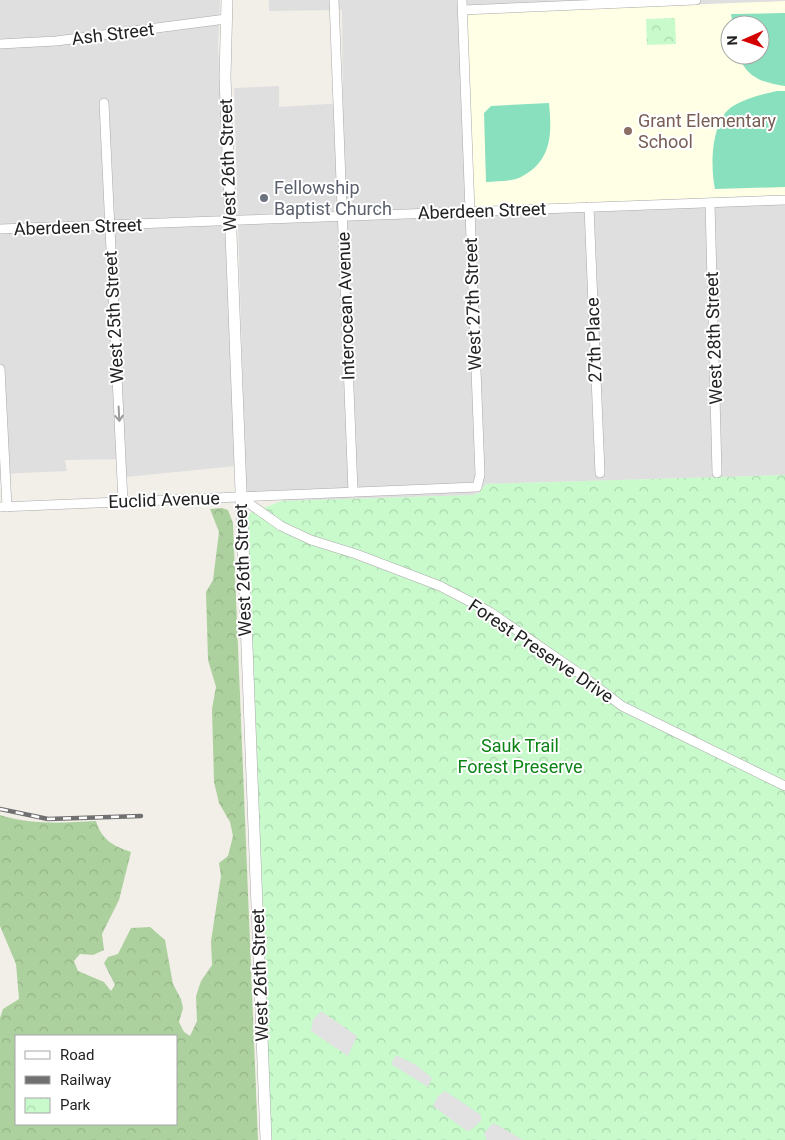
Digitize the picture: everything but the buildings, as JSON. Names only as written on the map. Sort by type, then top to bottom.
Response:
[{"type":"street","name":"West 26th Street","points":[[226,0],[225,68],[230,221],[266,1140]]},
{"type":"street","name":"Interocean Avenue","points":[[334,0],[353,492]]},
{"type":"street","points":[[462,5],[696,0]]},
{"type":"street","name":"West 27th Street","points":[[462,5],[480,475],[477,487]]},
{"type":"street","name":"Ash Street","points":[[0,44],[56,41],[226,19]]},
{"type":"street","name":"West 25th Street","points":[[104,102],[123,502]]},
{"type":"street","name":"Aberdeen Street","points":[[0,229],[785,200]]},
{"type":"street","name":"West 28th Street","points":[[710,203],[718,473]]},
{"type":"street","name":"27th Place","points":[[589,207],[600,473]]},
{"type":"street","points":[[0,369],[3,507]]},
{"type":"street","name":"Euclid Avenue","points":[[3,507],[477,487]]},
{"type":"street","name":"Forest Preserve Drive","points":[[240,497],[281,526],[296,533],[440,586],[490,612],[580,674],[622,706],[785,786]]},
{"type":"shaded area","points":[[0,0],[220,0],[218,47],[236,466],[126,477],[122,459],[65,460],[67,471],[0,474]]},
{"type":"shaded area","points":[[269,0],[785,0],[785,475],[486,484],[478,493],[473,495],[282,501],[280,492],[246,494],[234,88],[279,86],[279,107],[343,103],[342,10],[269,11]]},
{"type":"shaded area","name":"Grant Elementary School","points":[[785,1],[785,195],[474,207],[467,14]]},
{"type":"shaded area","points":[[321,1011],[357,1036],[348,1056],[311,1031],[313,1020]]},
{"type":"shaded area","points":[[396,1055],[416,1065],[432,1078],[428,1087],[391,1064]]},
{"type":"shaded area","points":[[445,1091],[481,1115],[481,1121],[471,1130],[467,1131],[433,1106],[438,1096]]},
{"type":"shaded area","points":[[494,1123],[523,1140],[487,1140],[484,1134]]},
{"type":"green space","points":[[785,13],[785,86],[757,78],[743,65],[770,65],[770,15],[731,14]]},
{"type":"green space","points":[[675,18],[676,44],[647,45],[646,19]]},
{"type":"green space","points":[[785,91],[785,187],[715,189],[713,156],[716,132],[720,121],[733,106],[760,95]]},
{"type":"green space","points":[[549,103],[550,136],[548,146],[539,163],[517,179],[486,182],[484,113],[491,106]]},
{"type":"green space","name":"Sauk Trail Forest Preserve","points":[[785,475],[785,1140],[270,1140],[247,514],[282,501],[473,495],[479,493],[486,484]]},
{"type":"green space","points":[[222,508],[228,510],[233,523],[258,1140],[0,1140],[0,1018],[3,1009],[19,999],[16,964],[0,926],[0,815],[35,822],[96,821],[98,828],[105,838],[131,852],[119,900],[102,934],[104,950],[93,955],[80,954],[74,961],[78,971],[104,982],[111,991],[115,985],[104,963],[108,957],[118,954],[131,928],[150,927],[165,940],[173,984],[181,999],[183,1008],[179,1022],[184,1032],[190,1036],[197,1021],[196,996],[201,981],[212,965],[211,941],[221,876],[219,863],[228,856],[233,836],[230,822],[219,803],[214,782],[212,709],[216,687],[208,660],[206,592],[213,580],[219,532],[210,509]]},
{"type":"railway","points":[[0,809],[48,819],[141,816]]},
{"type":"place","name":"Grant Elementary School","points":[[628,131]]},
{"type":"place","name":"Fellowship Baptist Church","points":[[264,198]]}]
